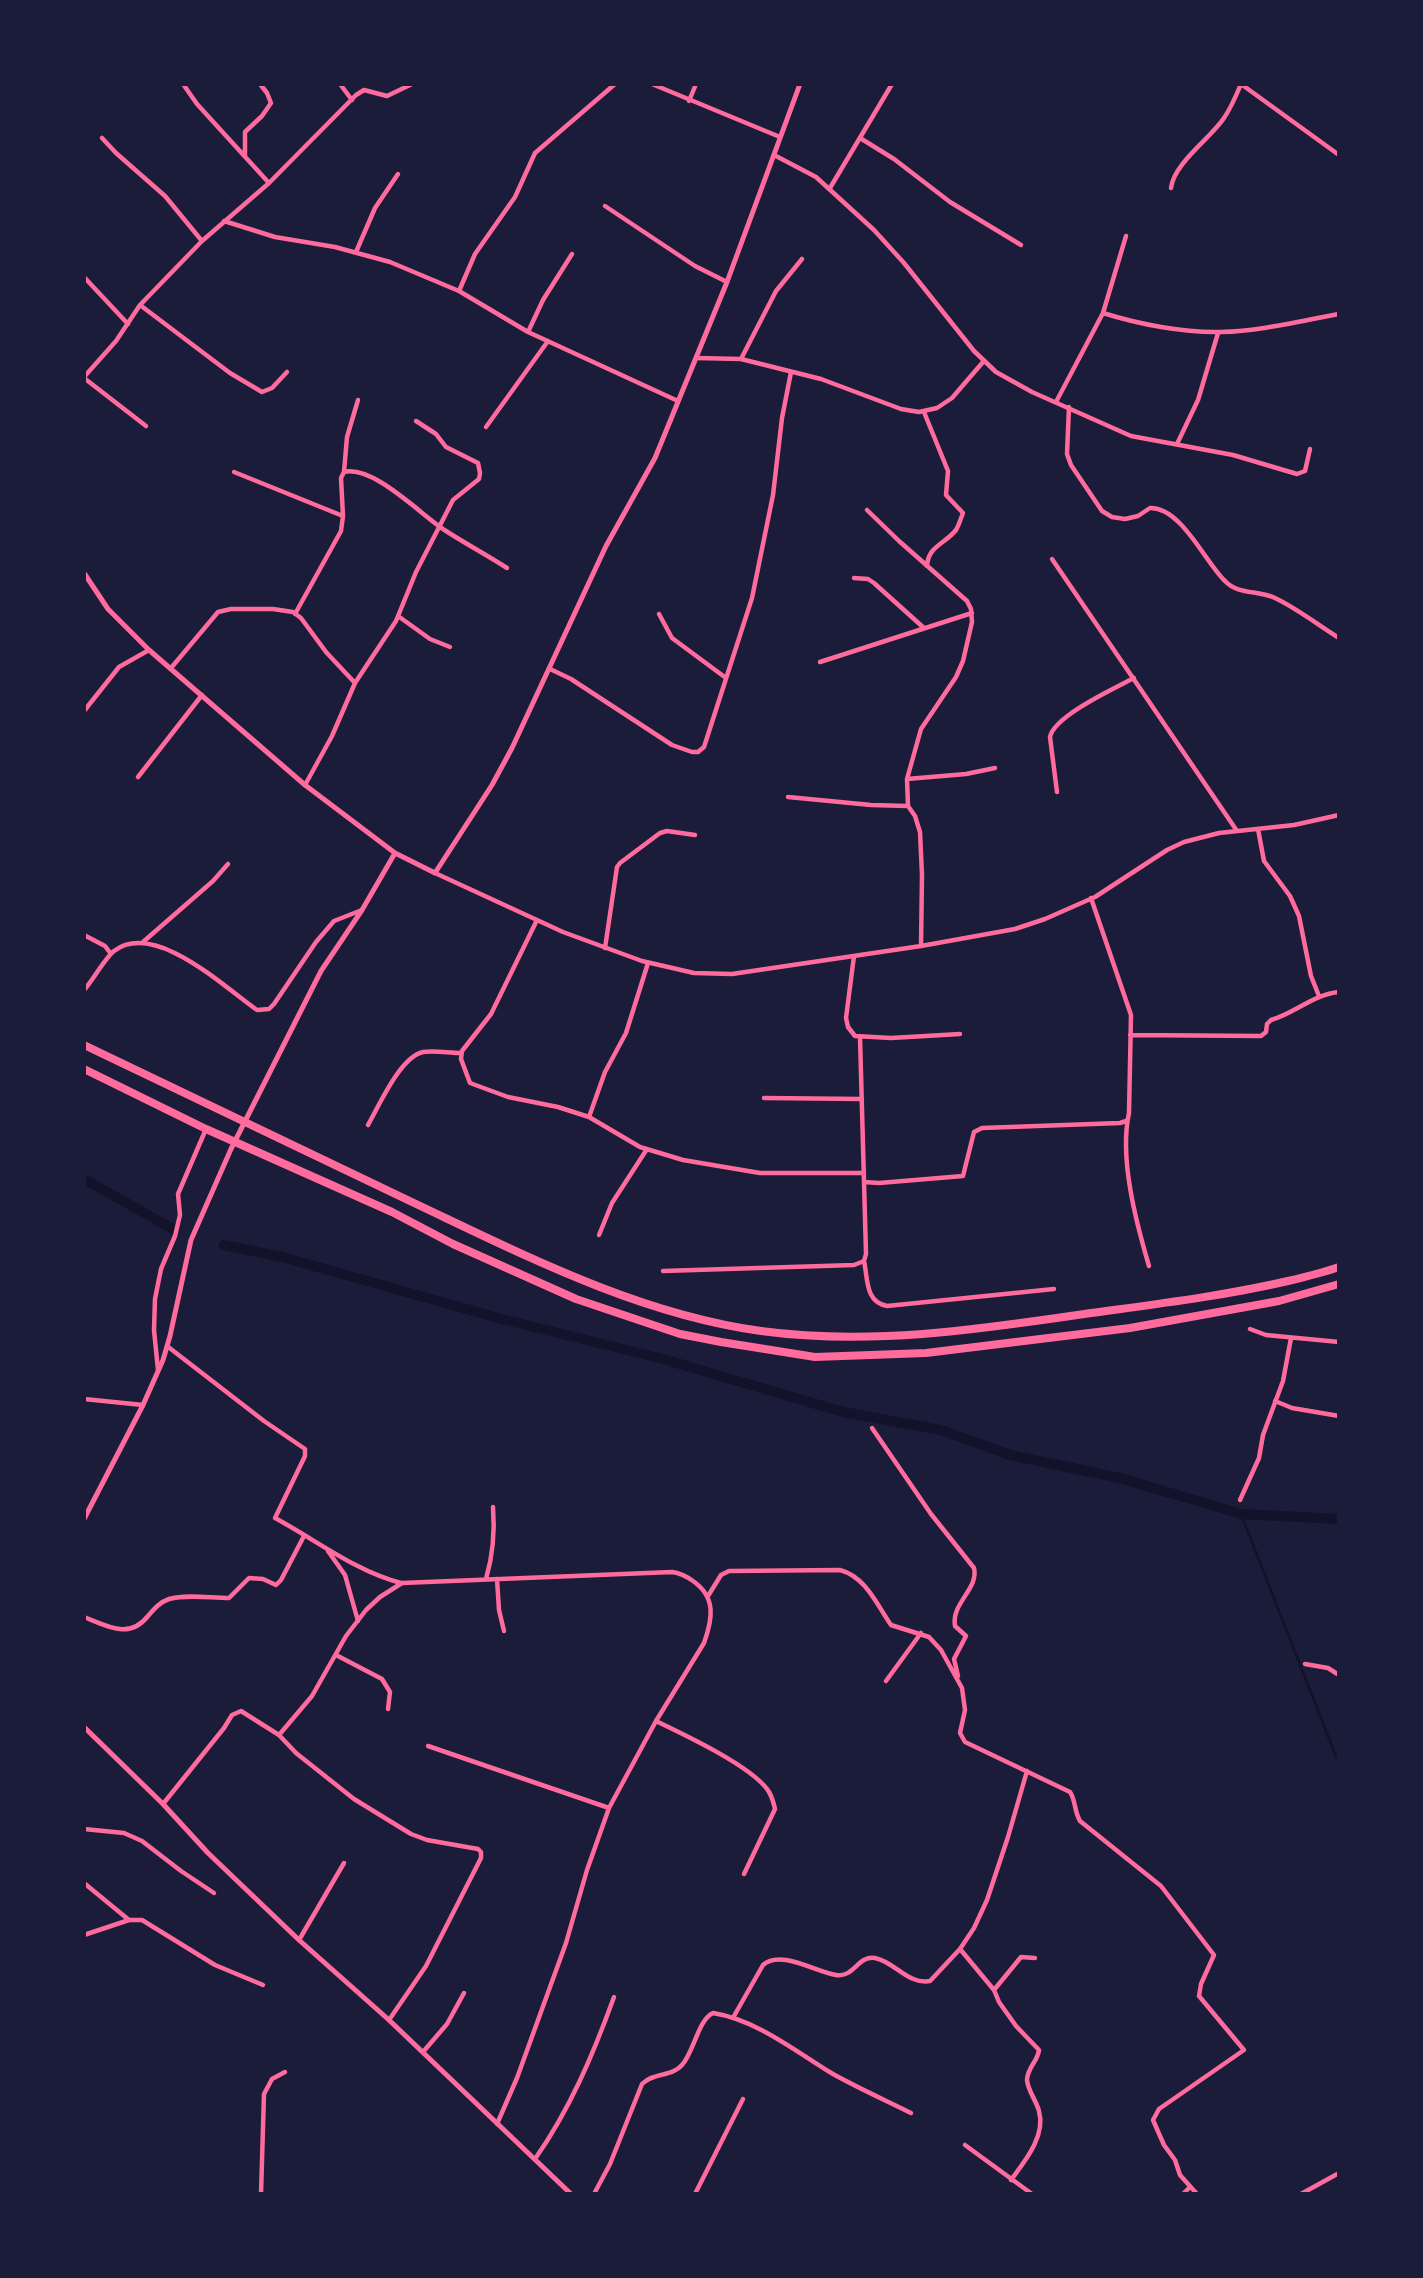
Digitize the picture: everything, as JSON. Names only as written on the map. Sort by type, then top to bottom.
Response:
[{"type":"highway","points":[[84,1045],[534,1258],[642,1303],[759,1330],[865,1338],[948,1332],[1192,1299],[1339,1268]]},
{"type":"highway","points":[[84,1069],[206,1129],[392,1212],[453,1244],[576,1299],[681,1334],[815,1357],[926,1353],[1117,1330],[1279,1301],[1339,1284]]},
{"type":"street","points":[[183,84],[197,104],[269,183]]},
{"type":"street","points":[[245,156],[245,132],[271,103],[260,84]]},
{"type":"street","points":[[340,84],[352,100]]},
{"type":"street","points":[[146,426],[84,378],[105,355],[140,305],[202,241],[269,183],[364,90],[383,97],[412,84]]},
{"type":"street","points":[[458,291],[475,254],[510,204],[539,148],[615,84]]},
{"type":"street","points":[[652,84],[780,137]]},
{"type":"street","points":[[689,101],[696,84]]},
{"type":"street","points":[[435,873],[492,785],[550,669],[597,564],[656,458],[727,282],[800,84]]},
{"type":"street","points":[[830,188],[892,84]]},
{"type":"street","points":[[1171,188],[1185,163],[1224,118],[1241,84],[1339,155]]},
{"type":"street","points":[[103,138],[165,196],[202,241]]},
{"type":"street","points":[[860,138],[888,154],[950,202],[1021,245]]},
{"type":"street","points":[[775,155],[810,172],[830,188],[904,263],[984,362],[1016,383],[1131,436],[1241,457],[1300,474],[1305,471],[1310,449]]},
{"type":"street","points":[[356,252],[375,208],[398,174]]},
{"type":"street","points":[[605,206],[695,266],[727,282]]},
{"type":"street","points":[[224,221],[275,237],[356,252],[390,262],[458,291],[527,332],[679,402]]},
{"type":"street","points":[[1056,402],[1103,313],[1126,236]]},
{"type":"street","points":[[527,332],[542,300],[572,254]]},
{"type":"street","points":[[741,359],[776,291],[802,259]]},
{"type":"street","points":[[84,276],[128,324]]},
{"type":"street","points":[[140,305],[230,373],[262,392],[272,388],[287,372]]},
{"type":"street","points":[[1103,313],[1143,325],[1218,332],[1261,329],[1339,314]]},
{"type":"street","points":[[1177,444],[1198,400],[1218,332]]},
{"type":"street","points":[[486,427],[548,341]]},
{"type":"street","points":[[695,358],[741,359],[832,383],[901,409],[925,412],[937,408],[957,394],[984,362]]},
{"type":"street","points":[[550,669],[571,679],[660,738],[684,750],[702,750],[752,598],[774,495],[782,418],[791,372]]},
{"type":"street","points":[[295,614],[338,539],[343,516],[341,478],[347,437],[358,400]]},
{"type":"street","points":[[1069,407],[1067,454],[1071,465],[1102,511],[1112,517],[1125,519],[1138,516],[1150,508],[1160,508],[1198,542],[1222,579],[1233,588],[1271,596],[1339,639]]},
{"type":"street","points":[[925,412],[948,471],[946,495],[963,513],[957,529],[933,548],[928,556],[927,566]]},
{"type":"street","points":[[305,785],[332,736],[355,683],[398,616],[409,586],[456,496],[478,480],[480,468],[473,460],[446,447],[436,434],[416,421]]},
{"type":"street","points":[[234,471],[343,516]]},
{"type":"street","points":[[344,472],[362,475],[385,485],[439,527],[507,568]]},
{"type":"street","points":[[867,510],[967,601],[972,613],[963,661],[956,677],[921,729],[906,779],[908,806],[915,816],[920,832],[921,946]]},
{"type":"street","points":[[1052,559],[1237,831]]},
{"type":"street","points":[[84,573],[108,609],[149,650],[305,785],[395,853],[537,920],[605,948],[648,963],[694,973],[757,972],[1015,929],[1091,898],[1176,845],[1199,837],[1339,815]]},
{"type":"street","points":[[854,578],[868,579],[874,583],[924,628]]},
{"type":"street","points":[[171,668],[214,615],[221,611],[273,609],[295,614],[309,626],[326,652],[355,683]]},
{"type":"street","points":[[820,662],[972,613]]},
{"type":"street","points":[[659,614],[673,638],[726,678]]},
{"type":"street","points":[[398,616],[430,639],[450,647]]},
{"type":"street","points":[[84,711],[119,667],[149,650]]},
{"type":"street","points":[[1057,792],[1050,737],[1052,729],[1088,703],[1134,678]]},
{"type":"street","points":[[138,777],[202,695]]},
{"type":"street","points":[[906,779],[953,776],[995,768]]},
{"type":"street","points":[[788,797],[908,806]]},
{"type":"street","points":[[1258,829],[1264,861],[1290,896],[1299,916],[1311,976],[1319,996]]},
{"type":"street","points":[[605,948],[617,867],[620,863],[660,833],[667,831],[695,835]]},
{"type":"street","points":[[84,1519],[158,1371],[167,1346],[191,1240],[231,1149],[321,971],[362,910],[395,853]]},
{"type":"street","points":[[142,943],[213,881],[228,864]]},
{"type":"street","points":[[1091,898],[1127,1000],[1131,1023],[1129,1113],[1126,1121],[1129,1177],[1149,1266]]},
{"type":"street","points":[[84,990],[117,949],[142,943],[177,954],[208,973],[257,1010],[264,1010],[274,1004],[316,942],[334,921],[362,910]]},
{"type":"street","points":[[461,1053],[491,1014],[537,920]]},
{"type":"street","points":[[84,935],[105,946],[111,954]]},
{"type":"street","points":[[854,956],[846,1018],[850,1032],[860,1037],[960,1034]]},
{"type":"street","points":[[589,1117],[605,1072],[626,1032],[648,963]]},
{"type":"street","points":[[1130,1035],[1261,1036],[1266,1032],[1269,1022],[1319,996],[1339,992]]},
{"type":"street","points":[[860,1037],[866,1254],[864,1261],[872,1299],[887,1306],[1054,1289]]},
{"type":"street","points":[[368,1125],[401,1069],[414,1056],[427,1052],[461,1053]]},
{"type":"street","points":[[461,1053],[472,1084],[508,1097],[558,1107],[589,1117],[646,1149],[694,1162],[760,1173],[863,1173]]},
{"type":"street","points":[[764,1098],[862,1099]]},
{"type":"street","points":[[864,1182],[963,1176],[974,1132],[982,1128],[1126,1121]]},
{"type":"street","points":[[158,1371],[154,1330],[155,1299],[161,1269],[178,1222],[178,1194],[206,1129]]},
{"type":"street","points":[[599,1236],[612,1203],[646,1149]]},
{"type":"street","points":[[663,1271],[854,1265],[864,1261]]},
{"type":"street","points":[[1250,1329],[1266,1335],[1339,1342]]},
{"type":"street","points":[[1240,1500],[1259,1458],[1263,1435],[1288,1362],[1291,1338]]},
{"type":"street","points":[[167,1346],[305,1449],[305,1456],[275,1518],[328,1550],[384,1578],[402,1583],[679,1573],[702,1588],[708,1596],[709,1629],[704,1643],[656,1721],[609,1808],[561,1955],[517,2078],[497,2125]]},
{"type":"street","points":[[84,1399],[143,1405]]},
{"type":"street","points":[[1275,1401],[1292,1408],[1339,1416]]},
{"type":"street","points":[[872,1428],[931,1514],[975,1568],[974,1579],[954,1612],[955,1626],[965,1636],[954,1659],[965,1710],[960,1733],[965,1742],[1070,1792],[1074,1800],[1074,1811],[1080,1821],[1161,1886],[1214,1955],[1201,1984],[1199,1996],[1244,2050],[1159,2109],[1153,2120],[1164,2145],[1175,2160],[1180,2175],[1197,2194]]},
{"type":"street","points":[[486,1579],[493,1549],[493,1507]]},
{"type":"street","points":[[84,1617],[125,1630],[143,1622],[166,1600],[181,1597],[229,1598],[249,1578],[263,1579],[276,1585],[304,1536]]},
{"type":"street","points":[[328,1550],[345,1575],[358,1621]]},
{"type":"street","points":[[708,1596],[721,1575],[729,1572],[840,1570],[855,1576],[870,1592],[891,1625],[929,1637],[962,1688]]},
{"type":"street","points":[[497,1579],[499,1610],[505,1631]]},
{"type":"street","points":[[279,1735],[312,1696],[358,1621],[373,1602],[402,1583]]},
{"type":"street","points":[[886,1681],[921,1633]]},
{"type":"street","points":[[336,1655],[374,1674],[387,1685],[390,1692],[388,1709]]},
{"type":"street","points":[[1305,1664],[1328,1668],[1339,1675]]},
{"type":"street","points":[[163,1804],[236,1713],[245,1712],[279,1735],[296,1754],[354,1799],[411,1834],[427,1840],[478,1849],[481,1858],[426,1966],[389,2020]]},
{"type":"street","points":[[656,1721],[740,1767],[767,1787],[775,1809],[744,1874]]},
{"type":"street","points":[[84,1727],[163,1804],[208,1853],[535,2159],[563,2192],[571,2194]]},
{"type":"street","points":[[428,1746],[609,1808]]},
{"type":"street","points":[[734,2016],[768,1960],[802,1964],[838,1975],[846,1974],[864,1959],[878,1958],[916,1981],[930,1981],[960,1949],[974,1928],[987,1900],[1009,1837],[1027,1771]]},
{"type":"street","points":[[84,1829],[124,1833],[142,1841],[214,1893]]},
{"type":"street","points":[[299,1940],[344,1863]]},
{"type":"street","points":[[84,1883],[129,1920]]},
{"type":"street","points":[[84,1935],[129,1920],[146,1921],[215,1965],[263,1985]]},
{"type":"street","points":[[960,1949],[994,1990],[999,2002],[1017,2026],[1039,2050],[1028,2072],[1027,2081],[1038,2108],[1041,2122],[1039,2134],[1012,2180]]},
{"type":"street","points":[[994,1990],[1021,1957],[1035,1958]]},
{"type":"street","points":[[422,2053],[447,2024],[464,1993]]},
{"type":"street","points":[[535,2159],[567,2109],[614,1997]]},
{"type":"street","points":[[594,2194],[610,2164],[642,2084],[648,2078],[674,2071],[681,2066],[708,2015],[713,2013],[734,2016],[760,2029],[837,2076],[911,2113]]},
{"type":"street","points":[[261,2194],[264,2094],[272,2079],[285,2072]]},
{"type":"street","points":[[695,2194],[743,2099]]},
{"type":"street","points":[[965,2145],[1032,2194]]},
{"type":"street","points":[[1301,2194],[1339,2173]]},
{"type":"street","points":[[1183,2194],[1189,2188]]},
{"type":"waterway","points":[[84,1179],[173,1229]]},
{"type":"waterway","points":[[224,1245],[282,1257],[502,1319],[663,1359],[843,1412],[941,1430],[1010,1455],[1120,1478],[1241,1514],[1339,1519]]},
{"type":"waterway","points":[[1241,1514],[1339,1764]]}]
